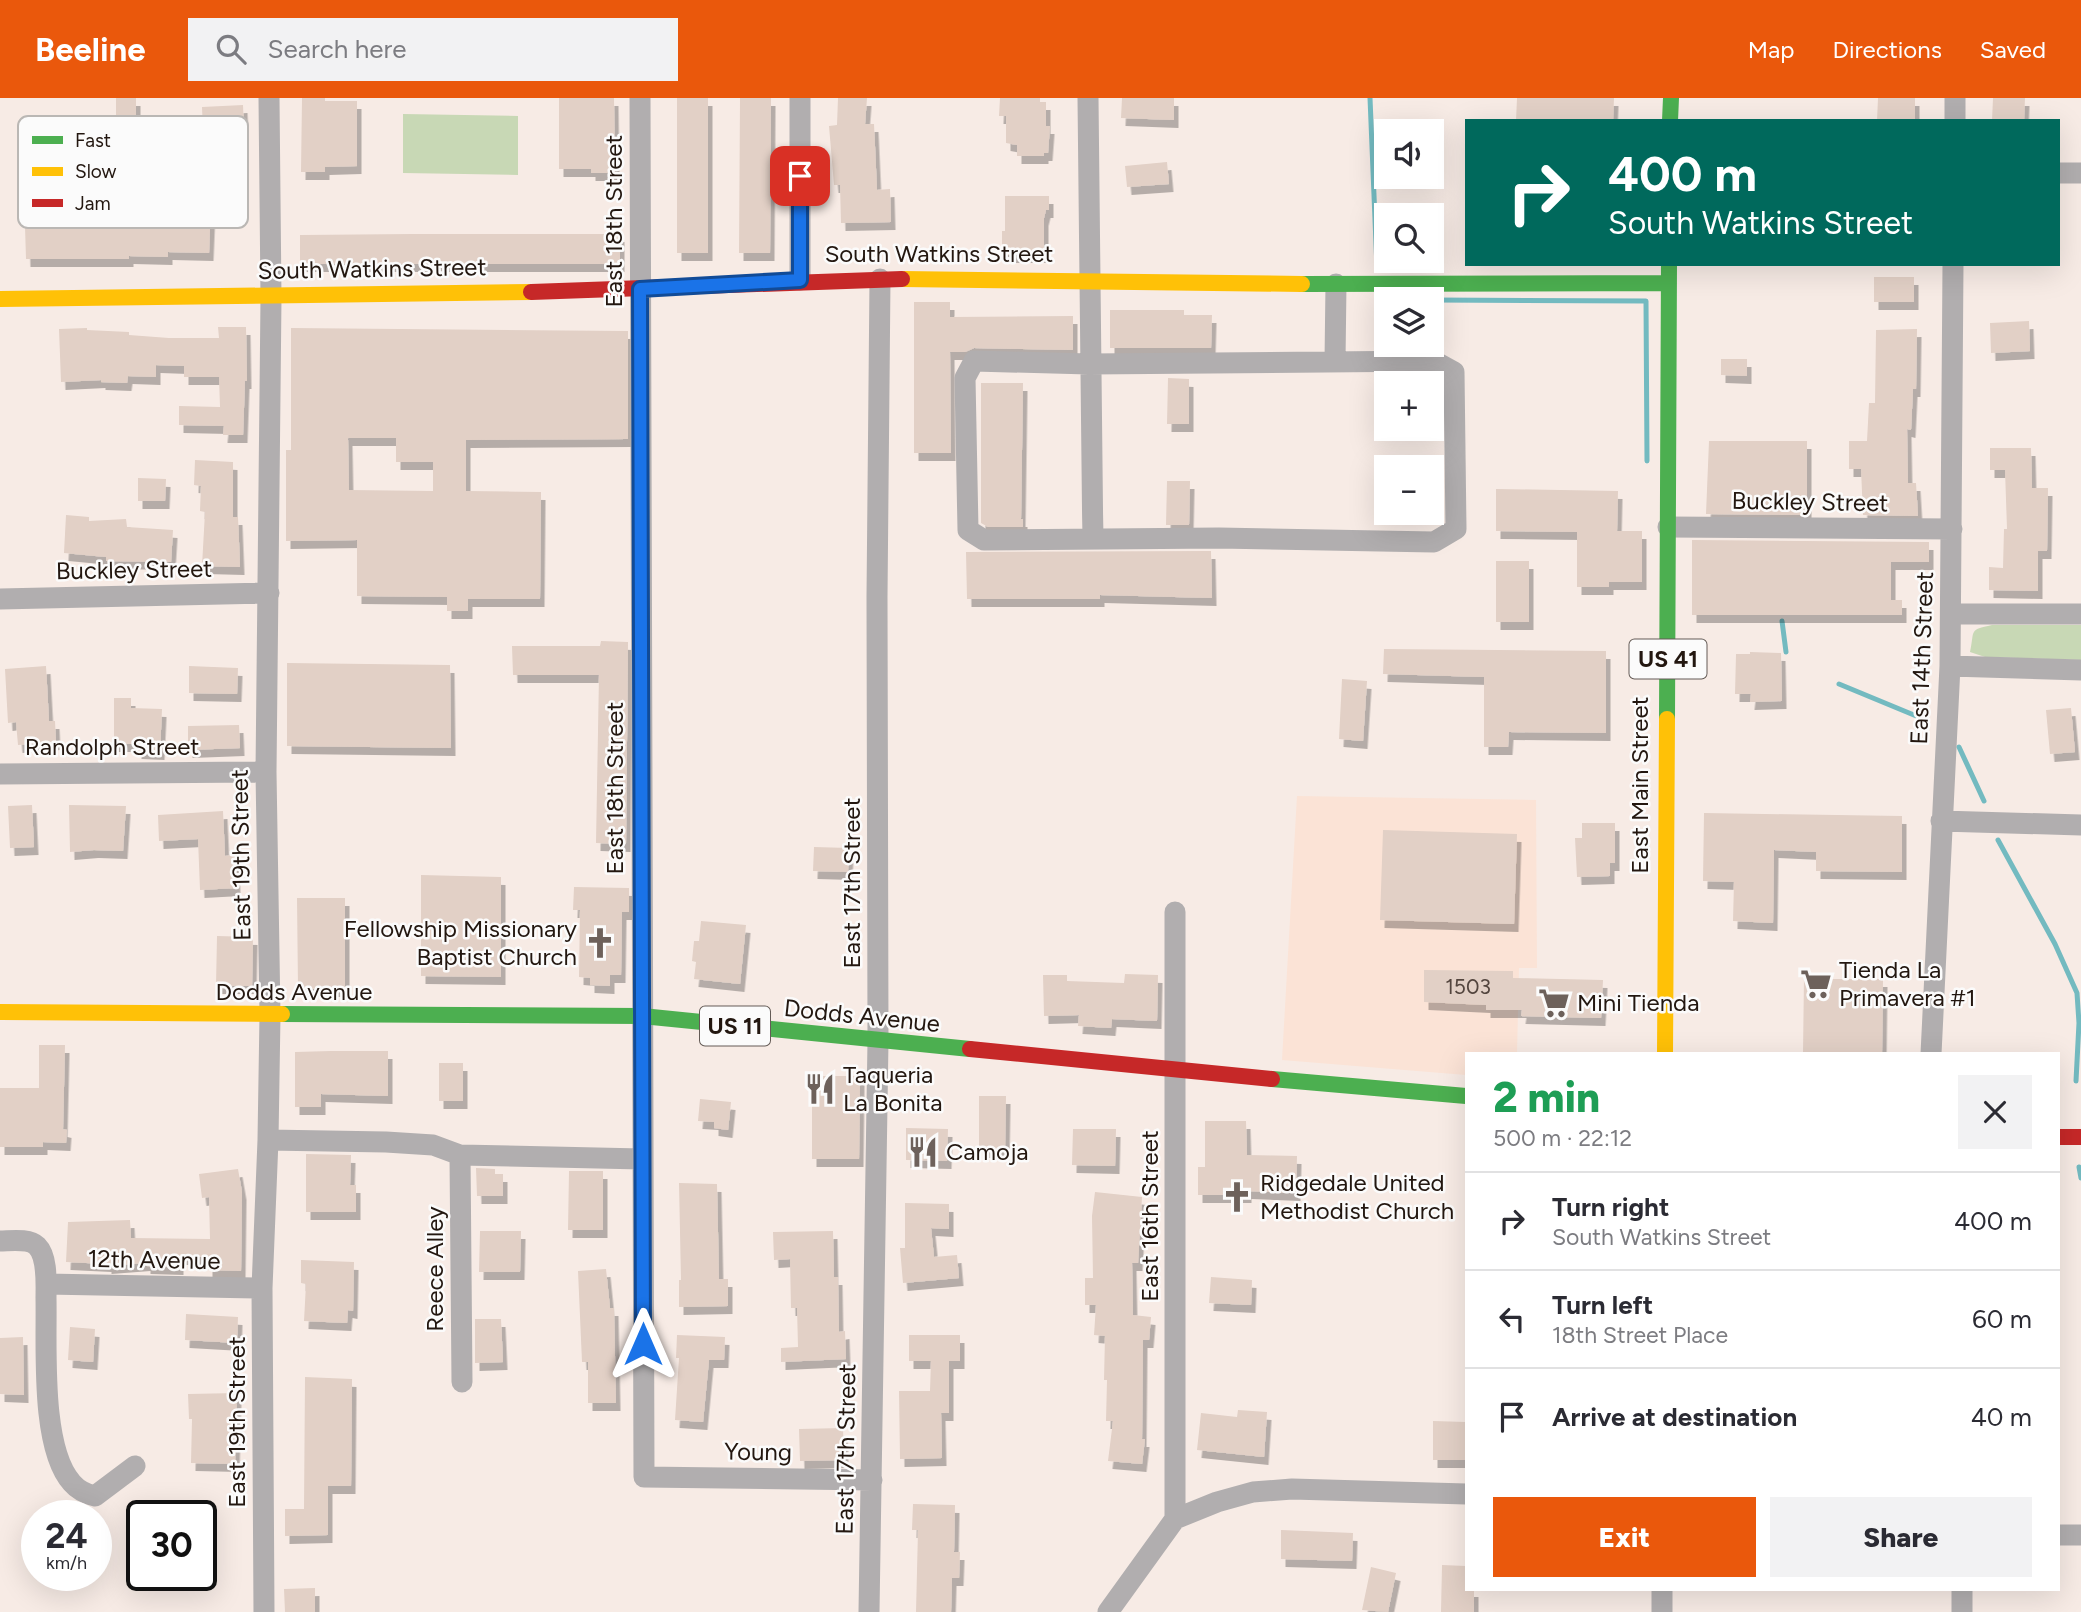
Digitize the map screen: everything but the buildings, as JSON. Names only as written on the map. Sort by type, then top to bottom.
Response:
[{"type":"main road","points":[[1670,119],[1671,98]]},
{"type":"main road","name":"East Main Street","points":[[1665,1052],[1669,266]]},
{"type":"main road","name":"South Watkins Street","points":[[0,299],[271,298],[640,289],[800,280],[880,279],[1336,284],[1669,283]]},
{"type":"main road","name":"Dodds Avenue","points":[[0,1012],[642,1016],[1176,1070],[1465,1096]]},
{"type":"main road","points":[[2060,1136],[2081,1137]]},
{"type":"street","name":"East 19th Street","points":[[264,1612],[262,1288],[270,1015],[266,772],[271,298],[269,98]]},
{"type":"street","name":"East 18th Street","points":[[640,98],[643,1477]]},
{"type":"street","points":[[800,98],[800,280]]},
{"type":"street","points":[[1088,98],[1093,537]]},
{"type":"street","points":[[1955,98],[1955,119]]},
{"type":"street","points":[[2060,173],[2081,173]]},
{"type":"street","name":"East 14th Street","points":[[1931,1052],[1950,666],[1953,266]]},
{"type":"street","name":"East 17th Street","points":[[869,1612],[878,1041],[877,597],[880,279]]},
{"type":"street","points":[[1335,361],[1336,284]]},
{"type":"street","points":[[974,361],[1089,364],[1434,361],[1454,372],[1456,529],[1434,542],[1093,537],[984,540],[968,530],[964,378],[974,361]]},
{"type":"street","name":"Buckley Street","points":[[1668,527],[1952,529]]},
{"type":"street","name":"Buckley Street","points":[[0,599],[269,593]]},
{"type":"street","points":[[1951,614],[2081,614]]},
{"type":"street","points":[[1950,666],[2081,670]]},
{"type":"street","name":"Randolph Street","points":[[0,774],[266,772]]},
{"type":"street","points":[[1941,821],[2081,825]]},
{"type":"street","name":"East 16th Street","points":[[1175,912],[1175,1519]]},
{"type":"street","points":[[268,1140],[433,1145],[460,1155],[642,1159]]},
{"type":"street","name":"Reece Alley","points":[[460,1155],[462,1382]]},
{"type":"street","points":[[0,1241],[31,1242],[38,1247],[43,1259],[46,1284],[47,1395],[53,1438],[62,1468],[72,1483],[84,1493],[95,1496],[135,1466]]},
{"type":"street","name":"12th Avenue","points":[[46,1284],[262,1288]]},
{"type":"street","name":"Young","points":[[643,1477],[872,1480]]},
{"type":"street","points":[[1108,1612],[1175,1519],[1217,1502],[1253,1492],[1292,1489],[1465,1494]]},
{"type":"street","points":[[2060,1535],[2081,1535]]},
{"type":"street","points":[[1662,1591],[1662,1612]]},
{"type":"street","points":[[1962,1591],[1962,1612]]},
{"type":"shaded area","points":[[1297,796],[1536,800],[1537,968],[1519,968],[1517,1052],[1465,1052],[1465,1075],[1282,1060]]},
{"type":"green space","points":[[403,114],[518,116],[518,175],[403,173]]},
{"type":"green space","points":[[1992,625],[2081,625],[2081,660],[1985,657],[1970,652],[1974,632]]},
{"type":"waterway","points":[[1370,98],[1374,203]]},
{"type":"waterway","points":[[1444,300],[1646,301],[1647,461]]},
{"type":"waterway","points":[[1782,621],[1786,652]]},
{"type":"waterway","points":[[1839,684],[1926,720]]},
{"type":"waterway","points":[[1959,747],[1984,801]]},
{"type":"waterway","points":[[1998,840],[2055,944],[2077,993],[2079,1023],[2076,1081]]},
{"type":"waterway","points":[[2079,1167],[2081,1178]]},
{"type":"traffic: fast","points":[[1670,119],[1671,98]]},
{"type":"traffic: fast","points":[[1667,719],[1669,266]]},
{"type":"traffic: fast","points":[[1302,284],[1669,283]]},
{"type":"traffic: fast","points":[[282,1014],[642,1016],[970,1049]]},
{"type":"traffic: fast","points":[[1272,1079],[1465,1096]]},
{"type":"traffic: slow","points":[[902,279],[1302,284]]},
{"type":"traffic: slow","points":[[0,299],[531,292]]},
{"type":"traffic: slow","points":[[1665,1052],[1667,719]]},
{"type":"traffic: slow","points":[[0,1012],[282,1014]]},
{"type":"traffic: jam","points":[[531,292],[902,279]]},
{"type":"traffic: jam","points":[[970,1049],[1272,1079]]},
{"type":"traffic: jam","points":[[2060,1137],[2081,1137]]},
{"type":"place","name":"Fellowship Missionary Baptist Church","points":[[600,943]]},
{"type":"place","name":"Tienda La Primavera #1","points":[[1816,984]]},
{"type":"place","name":"Mini Tienda","points":[[1554,1003]]},
{"type":"place","name":"Taqueria La Bonita","points":[[820,1089]]},
{"type":"place","name":"Camoja","points":[[923,1152]]},
{"type":"place","name":"Ridgedale United Methodist Church","points":[[1237,1197]]},
{"type":"route","points":[[643,1344],[640,289],[800,280],[800,176]]}]
